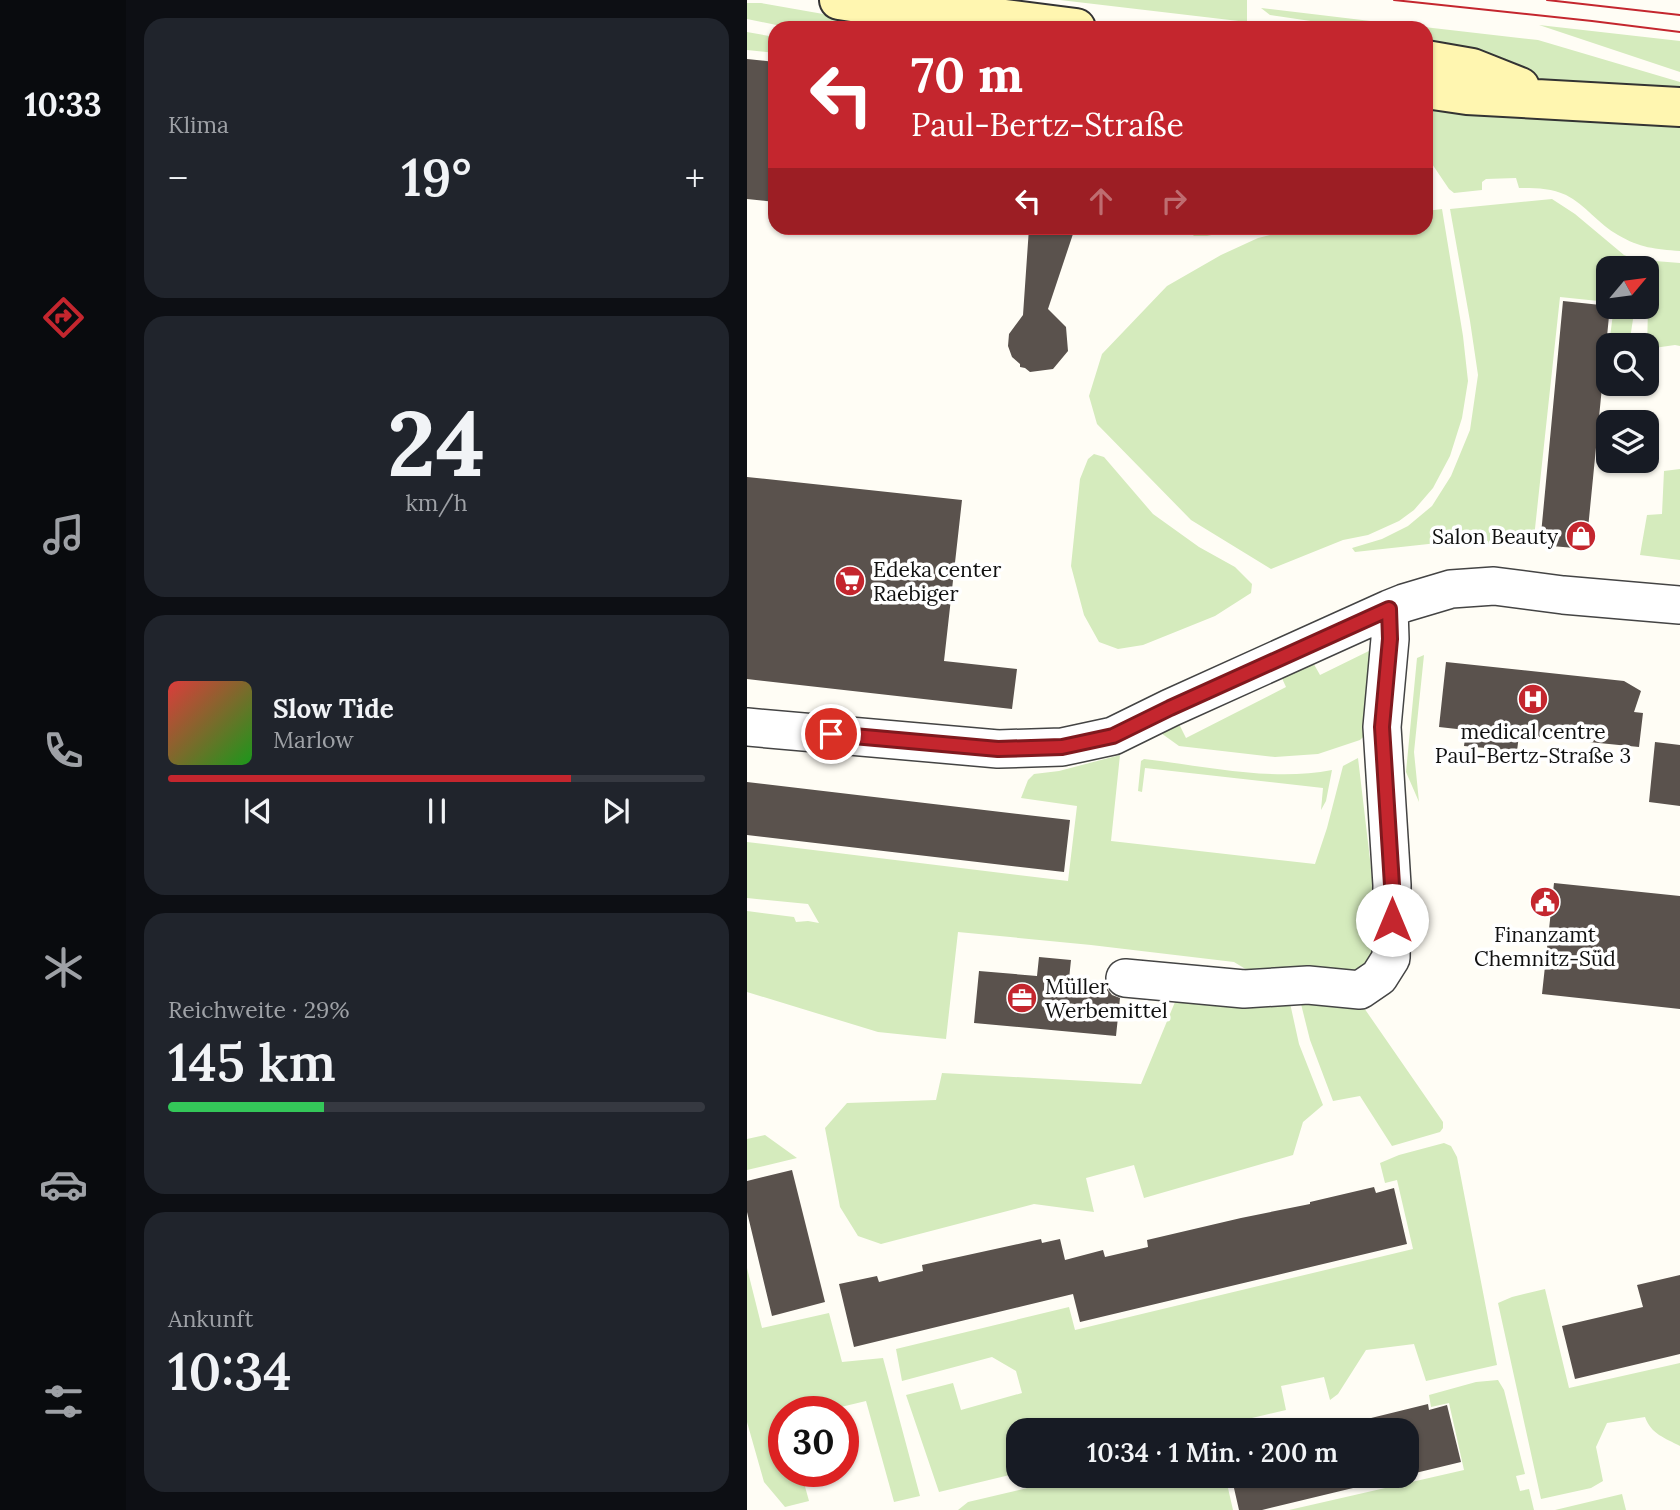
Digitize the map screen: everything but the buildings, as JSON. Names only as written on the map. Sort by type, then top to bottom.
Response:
[{"type":"main road","points":[[839,0],[897,9],[1019,21]]},
{"type":"main road","points":[[1433,62],[1472,68],[1552,99]]},
{"type":"main road","points":[[1433,90],[1467,95],[1680,107]]},
{"type":"street","points":[[747,727],[998,749],[1062,747],[1113,736],[1389,609],[1451,589],[1494,586],[1680,605]]},
{"type":"street","points":[[1125,978],[1244,989],[1308,985],[1360,990],[1379,976],[1391,958],[1392,885],[1382,727],[1390,639],[1389,609]]},
{"type":"green space","points":[[1060,0],[1247,0],[1247,21]]},
{"type":"green space","points":[[747,3],[761,3],[868,21],[768,21],[768,23],[747,19]]},
{"type":"green space","points":[[1261,8],[1370,21],[1311,21],[1270,15]]},
{"type":"green space","points":[[1539,25],[1680,41],[1680,72]]},
{"type":"green space","points":[[1433,28],[1538,40],[1680,82],[1680,95],[1549,81],[1433,53]]},
{"type":"green space","points":[[747,32],[768,36],[768,52],[747,50]]},
{"type":"green space","points":[[1433,98],[1680,128],[1680,251],[1633,243],[1611,231],[1566,195],[1537,188],[1519,188],[1516,178],[1486,179],[1482,182],[1482,190],[1454,193],[1433,165]]},
{"type":"green space","points":[[1552,199],[1626,256],[1596,256],[1596,301],[1560,297],[1533,547],[1456,541],[1355,552],[1352,548],[1382,539],[1408,526],[1432,506],[1451,476],[1470,430],[1478,375],[1450,209]]},
{"type":"green space","points":[[1442,209],[1468,381],[1462,418],[1450,456],[1433,488],[1414,510],[1399,521],[1368,535],[1343,540],[1271,569],[1191,520],[1097,424],[1089,396],[1102,354],[1167,286],[1221,255],[1270,235],[1433,235],[1433,210]]},
{"type":"green space","points":[[1659,261],[1680,263],[1680,346],[1659,347],[1659,333],[1647,333],[1648,319],[1659,319]]},
{"type":"green space","points":[[1612,319],[1633,319],[1631,333],[1611,333]]},
{"type":"green space","points":[[1094,454],[1104,457],[1153,514],[1199,547],[1235,567],[1252,584],[1251,593],[1215,616],[1143,645],[1118,649],[1099,642],[1084,615],[1071,566],[1080,479],[1088,459]]},
{"type":"green space","points":[[1680,469],[1680,560],[1640,555],[1647,515],[1662,514],[1664,471]]},
{"type":"green space","points":[[1377,647],[1378,723],[1360,740],[1318,754],[1275,757],[1179,746],[1154,728],[1176,718],[1186,738],[1286,687],[1280,674],[1311,659],[1320,675]]},
{"type":"green space","points":[[1424,655],[1414,752],[1419,802],[1406,772],[1417,658]]},
{"type":"green space","points":[[1120,755],[1111,841],[1315,864],[1343,766],[1358,758],[1378,927],[1376,954],[1355,975],[1262,979],[1234,962],[958,932],[946,1039],[878,1032],[747,992],[747,911],[794,917],[796,922],[819,923],[808,904],[747,898],[747,842],[1068,881],[1077,806],[1021,798],[1028,780],[1034,774],[1059,771]]},
{"type":"green space","points":[[1144,759],[1262,774],[1332,770],[1326,801],[1321,810],[1323,788],[1145,768],[1142,792],[1138,791],[1141,761]]},
{"type":"green space","points":[[1298,992],[1362,1005],[1443,1122],[1440,1132],[1392,1146],[1360,1096],[1333,1101],[1310,1040]]},
{"type":"green space","points":[[1288,994],[1299,1044],[1323,1105],[1303,1122],[1293,1155],[1144,1198],[1134,1165],[1086,1178],[1094,1212],[1034,1204],[881,1244],[858,1236],[840,1207],[825,1128],[847,1103],[936,1100],[942,1073],[1141,1084],[1175,1002]]},
{"type":"green space","points":[[765,1135],[797,1158],[747,1170],[747,1139]]},
{"type":"green space","points":[[1444,1143],[1451,1146],[1457,1157],[1497,1365],[1426,1381],[1414,1344],[1366,1350],[1338,1394],[1330,1400],[1324,1377],[1281,1386],[1286,1410],[1252,1418],[1006,1418],[1006,1476],[939,1492],[906,1395],[953,1383],[961,1410],[1022,1393],[1016,1371],[992,1357],[902,1381],[896,1349],[1069,1307],[1075,1330],[1413,1249],[1397,1180],[1385,1183],[1380,1163]]},
{"type":"green space","points":[[747,1268],[762,1328],[829,1313],[842,1362],[883,1358],[920,1496],[894,1502],[866,1401],[859,1403],[859,1396],[768,1396],[768,1487],[764,1482],[747,1422]]},
{"type":"green space","points":[[1545,1289],[1569,1388],[1680,1363],[1680,1446],[1655,1432],[1645,1417],[1607,1423],[1596,1447],[1603,1481],[1591,1488],[1541,1499],[1498,1303]]},
{"type":"green space","points":[[1498,1380],[1504,1390],[1525,1474],[1516,1476],[1520,1491],[1529,1489],[1534,1510],[1289,1510],[1385,1488],[1419,1488],[1419,1480],[1464,1470],[1449,1403],[1431,1407],[1429,1395],[1476,1382]]},
{"type":"green space","points":[[768,1487],[805,1487],[809,1501],[785,1507]]},
{"type":"green space","points":[[1027,1488],[1228,1488],[1233,1510],[958,1510],[968,1502]]},
{"type":"green space","points":[[1622,1494],[1626,1510],[1555,1510]]},
{"type":"tram line","points":[[1394,0],[1680,32]]},
{"type":"tram line","points":[[1547,0],[1680,15]]},
{"type":"place","name":"Salon Beauty","points":[[1581,536]]},
{"type":"place","name":"Edeka center Raebiger","points":[[850,581]]},
{"type":"place","name":"medical centre Paul-Bertz-Straße 3","points":[[1533,699]]},
{"type":"place","name":"Finanzamt Chemnitz-Süd","points":[[1545,902]]},
{"type":"place","name":"Müller Werbemittel","points":[[1022,998]]},
{"type":"route","points":[[831,734],[998,749],[1062,747],[1113,736],[1389,609],[1390,639],[1382,727],[1392,920]]}]
